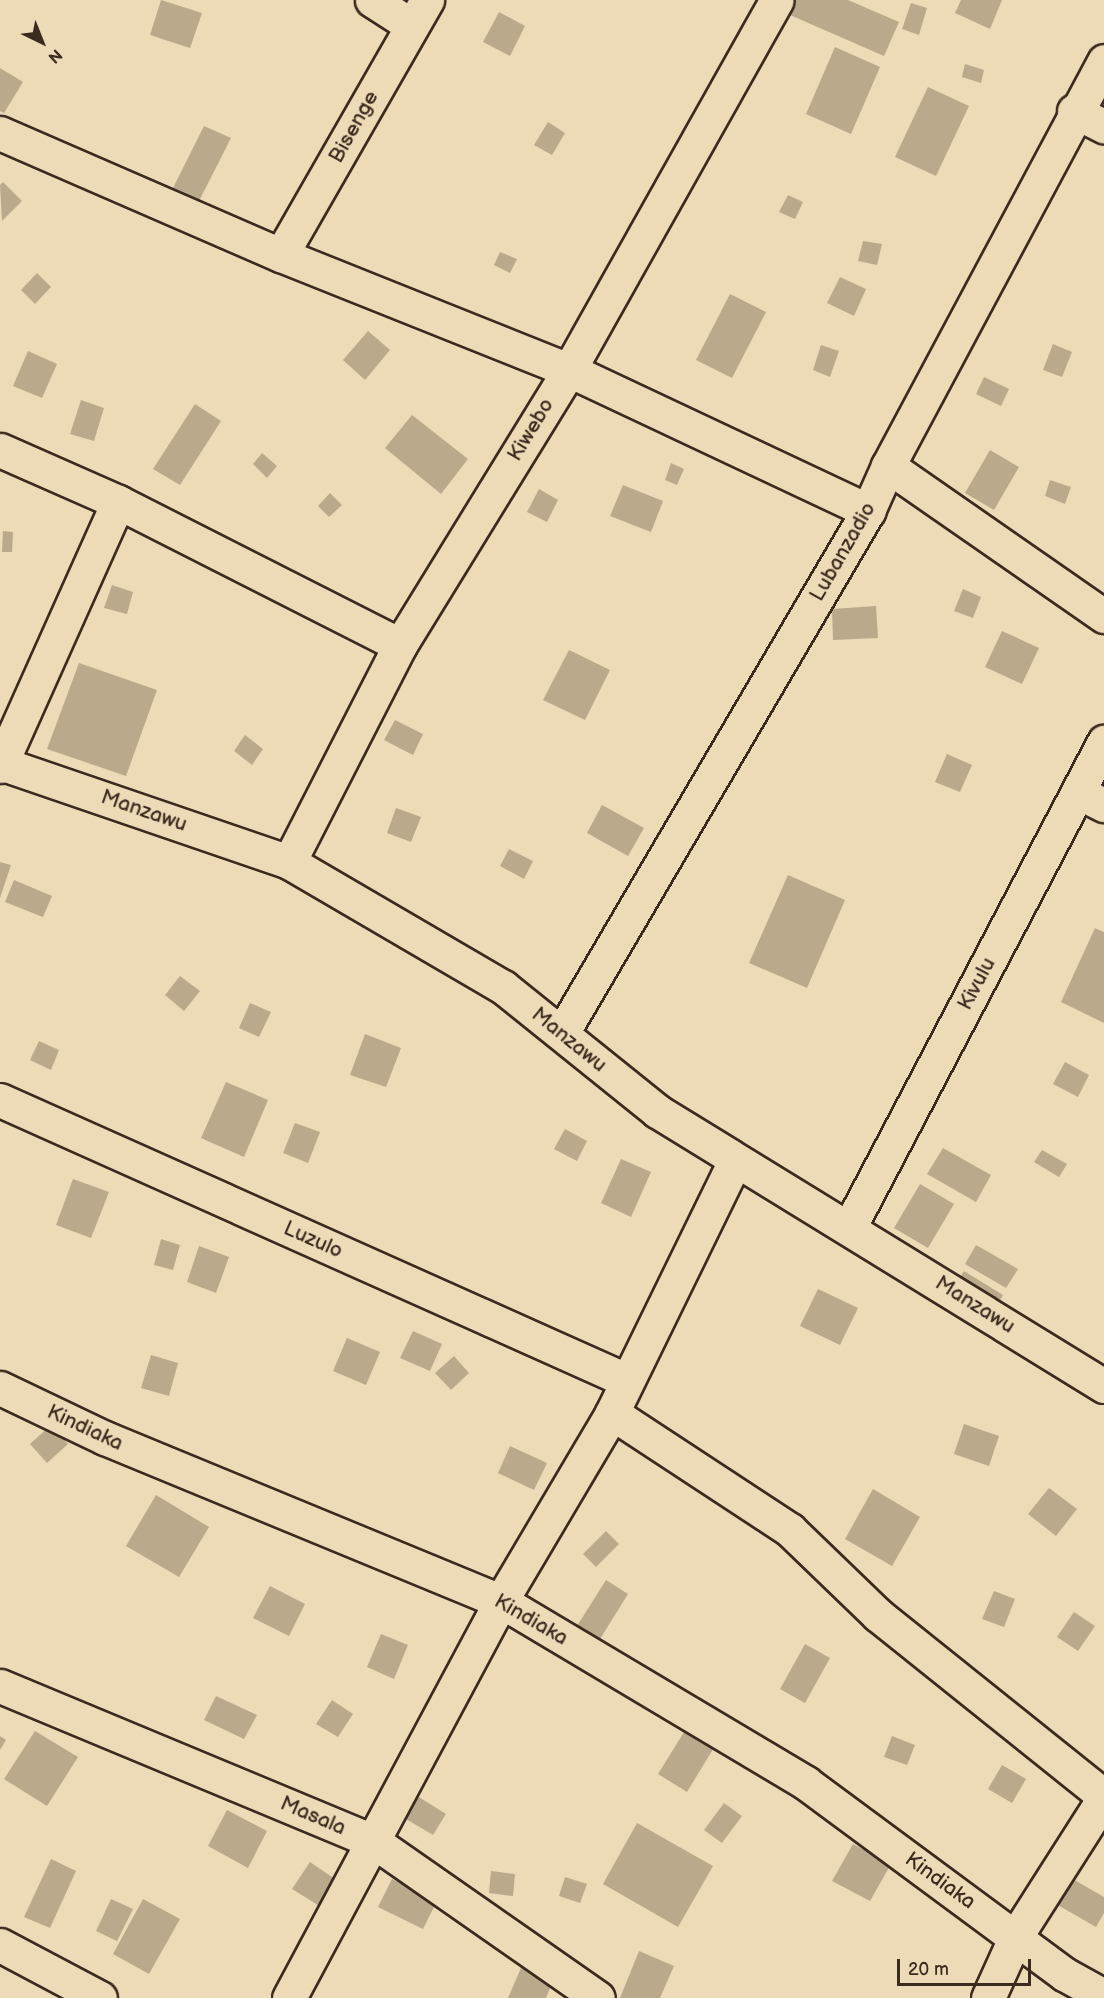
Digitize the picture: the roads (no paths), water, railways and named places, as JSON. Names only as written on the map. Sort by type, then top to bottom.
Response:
[{"type":"street","points":[[372,0],[419,13]]},
{"type":"street","name":"Kiwebo","points":[[289,862],[400,645],[569,370],[777,0]]},
{"type":"street","name":"Bisenge","points":[[281,255],[419,13]]},
{"type":"street","name":"Lubanzadio","points":[[562,1033],[868,511],[888,466],[1074,111],[1104,61]]},
{"type":"street","points":[[1074,111],[1104,126]]},
{"type":"street","points":[[0,133],[281,255],[569,370],[868,511]]},
{"type":"street","points":[[0,450],[118,502],[400,645]]},
{"type":"street","points":[[888,466],[1104,616]]},
{"type":"street","points":[[0,764],[118,502]]},
{"type":"street","name":"Kivulu","points":[[850,1226],[1091,799],[1104,742]]},
{"type":"street","name":"Manzawu","points":[[0,764],[289,862],[502,987],[657,1111],[735,1161],[850,1226],[1101,1376]]},
{"type":"street","name":"Luzulo","points":[[0,1100],[626,1380]]},
{"type":"street","points":[[289,1998],[501,1601],[612,1413],[626,1380],[735,1161]]},
{"type":"street","name":"Kindiaka","points":[[0,1388],[105,1438],[501,1601],[806,1783],[1016,1936],[1064,1974],[1104,1996]]},
{"type":"street","points":[[612,1413],[790,1530],[878,1615],[1104,1797],[1016,1936],[988,1998]]},
{"type":"street","name":"Masala","points":[[0,1686],[373,1841],[598,1998]]},
{"type":"street","points":[[0,1945],[100,1998]]}]
